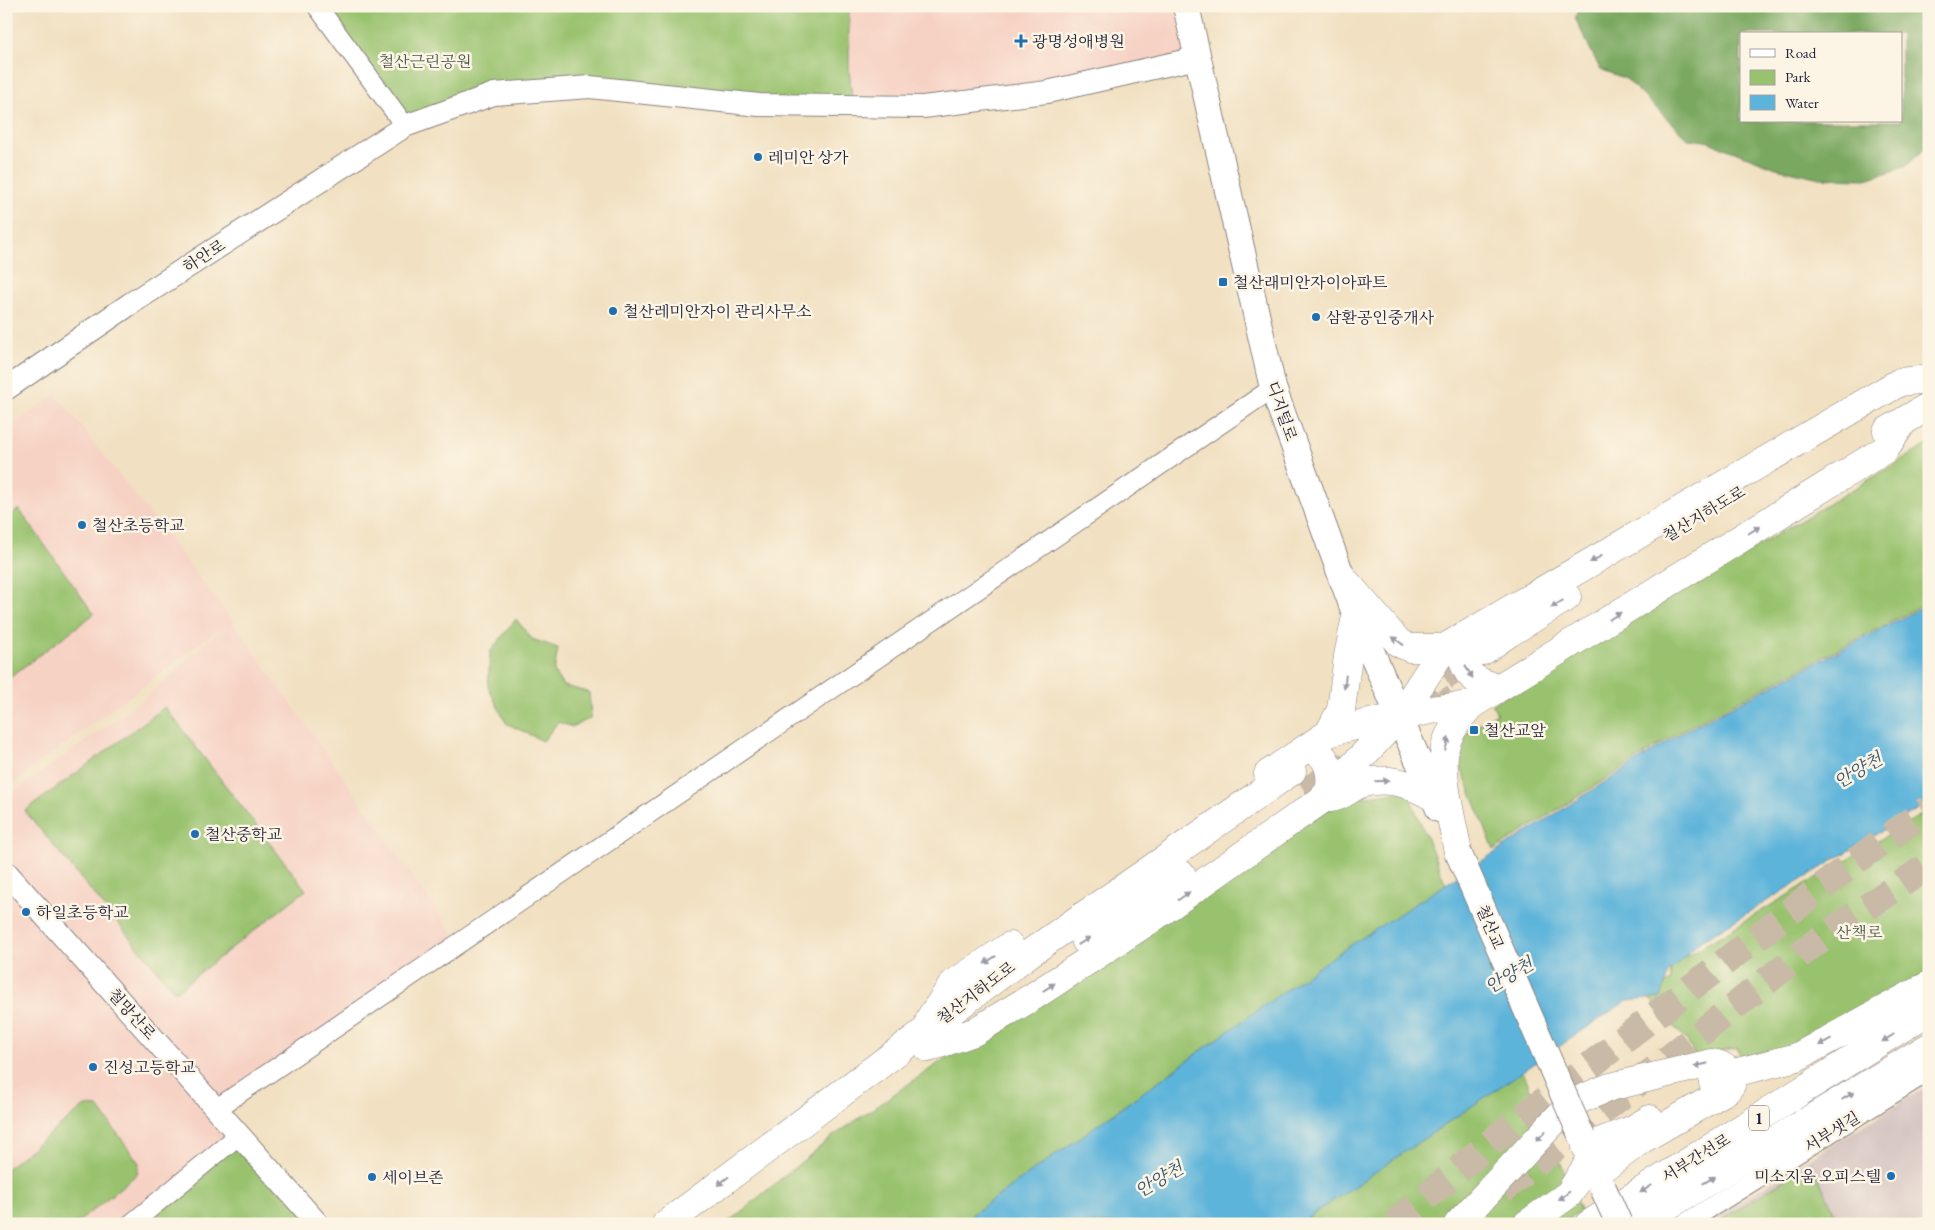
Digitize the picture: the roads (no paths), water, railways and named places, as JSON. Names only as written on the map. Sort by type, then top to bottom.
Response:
[{"type":"main road","name":"디지털로","points":[[1186,6],[1273,388],[1356,616],[1399,717],[1441,794]]},
{"type":"main road","name":"철산지하도로","points":[[1477,659],[1508,633],[1929,380]]},
{"type":"main road","points":[[922,1043],[974,1032],[1034,996],[1150,920],[1399,717],[1477,659],[1884,450],[1903,422],[1929,406]]},
{"type":"main road","points":[[1342,577],[1399,643],[1410,648],[1477,659]]},
{"type":"main road","points":[[1329,734],[1341,710],[1348,656],[1356,616]]},
{"type":"main road","points":[[1458,852],[1441,794],[1445,745],[1463,715],[1471,706],[1477,659]]},
{"type":"main road","points":[[922,1043],[953,984],[1329,734],[1354,726],[1430,710],[1471,706]]},
{"type":"main road","points":[[1307,748],[1316,749],[1330,770],[1332,779],[1311,789]]},
{"type":"main road","points":[[1311,789],[1336,798],[1359,784],[1389,780],[1406,783],[1441,794]]},
{"type":"main road","name":"철산지하도로","points":[[696,1224],[872,1089],[922,1043],[1027,955],[1311,789]]},
{"type":"main road","name":"철산교","points":[[1458,852],[1592,1161]]},
{"type":"main road","points":[[1527,1224],[1569,1194],[1592,1161],[1633,1130],[1730,1074],[1797,1057],[1929,984]]},
{"type":"main road","name":"서부간선로","points":[[1589,1224],[1929,1011]]},
{"type":"main road","name":"철산지하도로","points":[[666,1224],[922,1043]]},
{"type":"main road","name":"서부간선로","points":[[1638,1224],[1929,1047]]},
{"type":"main road","points":[[1458,1224],[1559,1116],[1581,1099],[1610,1087],[1711,1063],[1719,1063],[1730,1074]]},
{"type":"main road","points":[[1592,1161],[1619,1224]]},
{"type":"street","points":[[317,6],[405,126]]},
{"type":"street","name":"하안로","points":[[6,389],[130,304],[405,126],[494,94],[590,87],[759,105],[923,107],[1047,92],[1197,58]]},
{"type":"street","points":[[216,1109],[1273,388]]},
{"type":"street","name":"철망산로","points":[[6,872],[318,1224]]},
{"type":"street","name":"서부샛길","points":[[1684,1224],[1929,1071]]},
{"type":"street","points":[[131,1224],[239,1135]]},
{"type":"water","name":"안양천","points":[[1929,604],[1929,802],[1698,943],[1668,973],[1661,998],[1626,1001],[1299,1224],[959,1224],[1329,959],[1683,732]]},
{"type":"tunnel","points":[[1409,700],[1483,651]]},
{"type":"tunnel","points":[[1431,713],[1495,671]]},
{"type":"tunnel","points":[[1305,792],[1348,765]]},
{"type":"tunnel","points":[[1394,1224],[1501,1134],[1857,860],[1929,808]]},
{"type":"tunnel","points":[[1502,1190],[1820,939],[1929,865]]},
{"type":"place","name":"광명성애병원","points":[[1021,41]]},
{"type":"place","name":"레미안 상가","points":[[758,157]]},
{"type":"place","name":"철산래미안자이아파트","points":[[1223,282]]},
{"type":"place","name":"철산레미안자이 관리사무소","points":[[613,311]]},
{"type":"place","name":"삼환공인중개사","points":[[1316,317]]},
{"type":"place","name":"철산초등학교","points":[[82,525]]},
{"type":"place","name":"철산교앞","points":[[1474,730]]},
{"type":"place","name":"철산중학교","points":[[195,834]]},
{"type":"place","name":"하일초등학교","points":[[26,912]]},
{"type":"place","name":"진성고등학교","points":[[93,1067]]},
{"type":"place","name":"미소지움 오피스텔","points":[[1891,1176]]},
{"type":"place","name":"세이브존","points":[[372,1177]]},
{"type":"park label","name":"철산근린공원","points":[[425,61]]},
{"type":"park label","name":"산책로","points":[[1859,932]]}]
